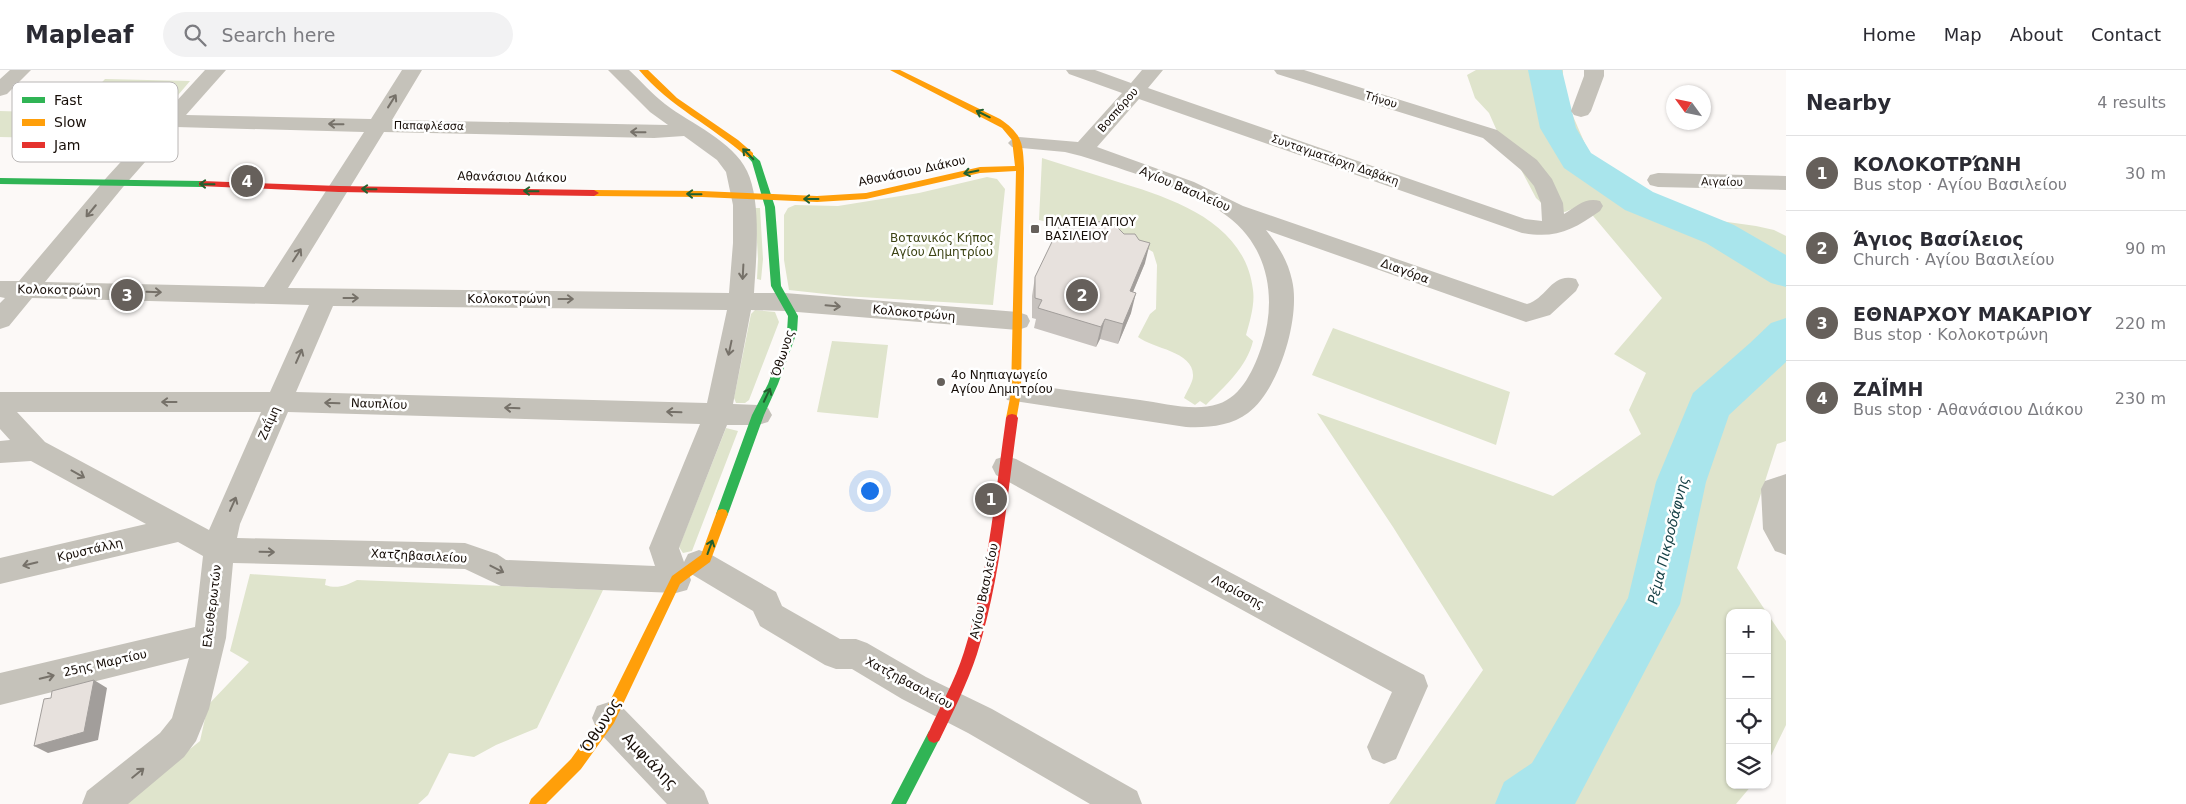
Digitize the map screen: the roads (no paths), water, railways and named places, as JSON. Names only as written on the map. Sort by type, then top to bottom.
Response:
[{"type":"street","points":[[0,90],[21,70]]},
{"type":"street","points":[[178,113],[216,70]]},
{"type":"street","points":[[271,296],[412,70]]},
{"type":"street","points":[[618,70],[648,100],[732,162],[739,178],[743,196],[745,244],[741,301],[718,414],[664,548],[687,572]]},
{"type":"street","name":"Όθωνος","points":[[536,804],[576,764],[609,718],[687,572],[706,558],[758,415],[792,332],[793,316],[776,286],[774,239],[768,198],[760,170],[748,152],[674,100],[643,70]]},
{"type":"street","points":[[894,70],[1006,126],[1013,132],[1019,143]]},
{"type":"street","name":"Συνταγματάρχη Δαβάκη","points":[[1076,70],[1522,226],[1541,230],[1554,228],[1572,220],[1592,206]]},
{"type":"street","name":"Βοσπόρου","points":[[1083,150],[1153,70]]},
{"type":"street","name":"Τήνου","points":[[1284,70],[1490,134],[1529,165],[1544,184],[1552,203],[1554,228]]},
{"type":"street","points":[[1582,111],[1594,76],[1594,70]]},
{"type":"street","name":"Παπαφλέσσα","points":[[178,121],[654,132],[687,130]]},
{"type":"street","name":"Αγίου Βασιλείου","points":[[898,804],[950,705],[973,643],[981,615],[1006,467],[1016,393],[1019,143],[1052,144],[1083,150],[1171,181],[1235,211],[1256,231],[1271,256],[1281,280],[1284,304],[1278,341],[1255,387],[1239,406],[1222,414],[1205,418],[1186,417],[1016,393]]},
{"type":"street","points":[[0,320],[133,162]]},
{"type":"street","name":"Αθανάσιου Διάκου","points":[[0,181],[115,182],[339,189],[817,199],[866,196],[980,170],[1020,168]]},
{"type":"street","name":"Αιγαίου","points":[[1658,180],[1786,183]]},
{"type":"street","name":"Διαγόρα","points":[[1235,211],[1526,313],[1541,310],[1567,285]]},
{"type":"street","name":"Κολοκοτρώνη","points":[[0,289],[325,298],[785,302],[1018,321]]},
{"type":"street","name":"Ζαΐμη","points":[[219,550],[225,524],[325,298]]},
{"type":"street","name":"Ναυπλίου","points":[[0,402],[278,402],[758,415]]},
{"type":"street","points":[[0,411],[35,450]]},
{"type":"street","points":[[0,452],[35,450]]},
{"type":"street","name":"Ελευθερωτών","points":[[35,450],[219,550],[210,638],[192,709],[184,729],[172,745],[100,804]]},
{"type":"street","name":"Λαρίσσης","points":[[1006,467],[1412,686],[1384,747]]},
{"type":"street","points":[[1786,486],[1775,489],[1778,528],[1786,542]]},
{"type":"street","name":"Κρυστάλλη","points":[[0,571],[180,529]]},
{"type":"street","name":"Χατζηβασιλείου","points":[[219,550],[465,556],[486,563],[501,573],[687,572],[765,602],[771,616],[836,654],[856,654],[1124,804]]},
{"type":"street","name":"25ης Μαρτίου","points":[[0,689],[210,638]]},
{"type":"street","name":"Αμφιάλης","points":[[609,718],[691,804]]},
{"type":"waterway","name":"Ρέμα Πικροδάφνης","points":[[1545,70],[1558,128],[1577,160],[1639,201],[1720,234],[1786,273]]},
{"type":"waterway","name":"Ρέμα Πικροδάφνης","points":[[1526,804],[1553,784],[1653,604],[1681,482],[1709,406],[1766,355],[1786,334]]},
{"type":"place","name":"ΖΑΪ́ΜΗ","points":[[247,181]]},
{"type":"place","name":"ΠΛΑΤΕΙΑ ΑΓΙΟΥ ΒΑΣΙΛΕΙΟΥ","points":[[1035,229]]},
{"type":"place","name":"ΕΘΝΑΡΧΟΥ ΜΑΚΑΡΙΟΥ","points":[[127,295]]},
{"type":"place","name":"Άγιος Βασίλειος","points":[[1082,295]]},
{"type":"place","name":"4ο Νηπιαγωγείο Αγίου Δημητρίου","points":[[941,382]]},
{"type":"place","name":"ΚΟΛΟΚΟΤΡΏΝΗ","points":[[991,499]]},
{"type":"park label","name":"Βοτανικός Κήπος Αγίου Δημητρίου","points":[[942,245]]}]
